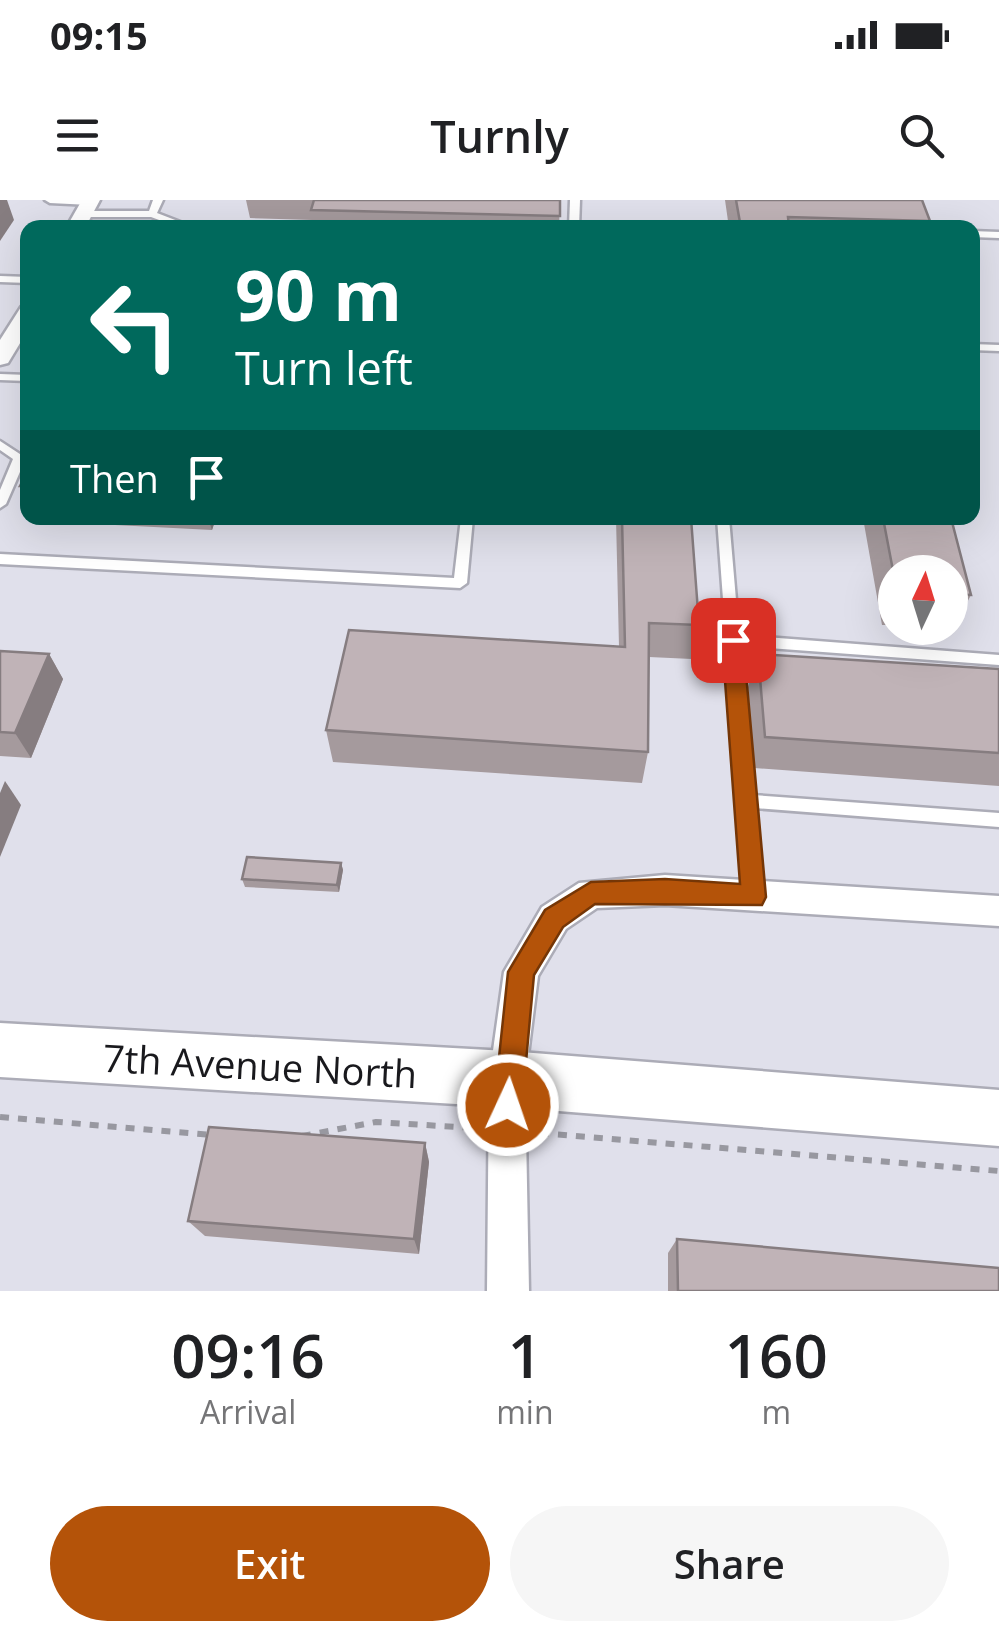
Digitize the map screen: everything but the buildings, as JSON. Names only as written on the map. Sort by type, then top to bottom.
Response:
[{"type":"street","points":[[0,358],[20,324]]},
{"type":"street","points":[[508,1291],[507,1080],[521,972],[554,918],[591,893],[665,890],[999,912]]},
{"type":"street","name":"7th Avenue North","points":[[0,1050],[507,1080],[999,1118]]},
{"type":"lane","points":[[50,200],[85,211],[152,214],[169,220]]},
{"type":"lane","points":[[152,214],[158,200]]},
{"type":"lane","points":[[0,504],[20,458],[4,446]]},
{"type":"lane","points":[[0,559],[460,583],[466,525]]},
{"type":"lane","points":[[724,525],[753,897]]},
{"type":"lane","points":[[733,640],[999,660]]},
{"type":"lane","points":[[746,802],[999,820]]},
{"type":"route","points":[[508,1105],[507,1080],[521,972],[554,918],[591,893],[665,890],[753,897],[733,640]]}]
